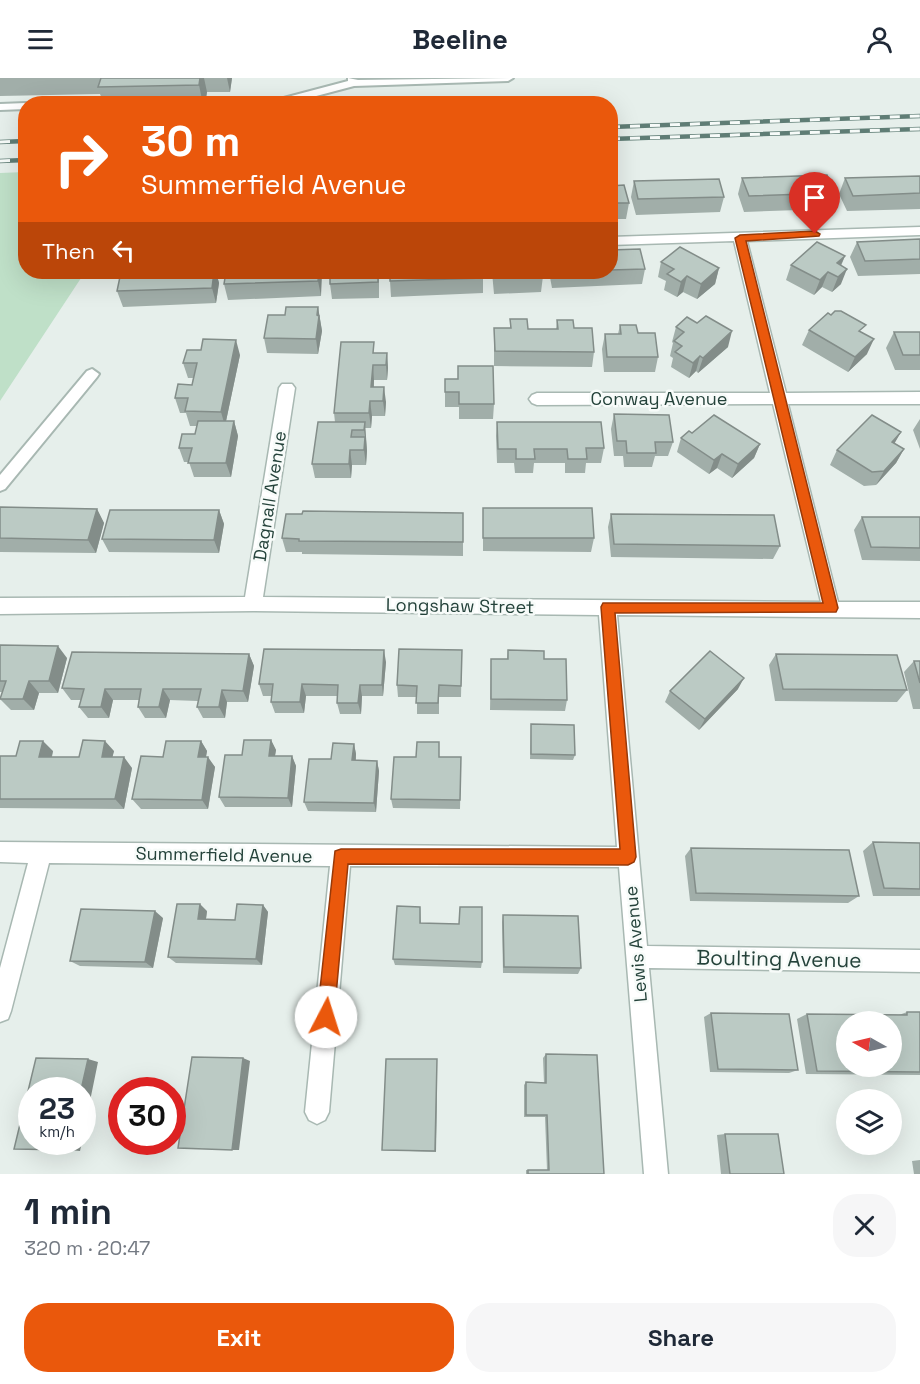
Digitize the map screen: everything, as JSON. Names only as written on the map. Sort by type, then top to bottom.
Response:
[{"type":"street","points":[[618,241],[920,231]]},
{"type":"street","points":[[740,238],[831,608]]},
{"type":"street","name":"Dagnall Avenue","points":[[253,604],[286,388]]},
{"type":"street","name":"Conway Avenue","points":[[537,399],[920,398]]},
{"type":"street","name":"Longshaw Street","points":[[0,606],[253,604],[920,610]]},
{"type":"street","name":"Lewis Avenue","points":[[607,607],[656,1174]]},
{"type":"street","name":"Summerfield Avenue","points":[[0,852],[628,857]]},
{"type":"street","points":[[0,1011],[41,852]]},
{"type":"street","points":[[316,1112],[341,856]]},
{"type":"street","name":"Boulting Avenue","points":[[638,957],[920,961]]},
{"type":"lane","points":[[308,96],[353,81],[508,78]]},
{"type":"lane","points":[[0,107],[18,106]]},
{"type":"lane","points":[[0,485],[92,374]]},
{"type":"green space","points":[[18,172],[18,279],[80,279],[0,401],[0,173]]},
{"type":"building","points":[[101,78],[200,78],[199,85],[98,87]]},
{"type":"building","points":[[827,175],[834,193],[749,196],[742,178]]},
{"type":"building","points":[[920,176],[920,193],[853,196],[845,178]]},
{"type":"building","points":[[719,179],[724,197],[638,199],[634,181]]},
{"type":"building","points":[[618,185],[624,185],[629,203],[618,203]]},
{"type":"building","points":[[920,239],[920,259],[865,261],[857,242]]},
{"type":"building","points":[[817,242],[845,256],[837,263],[847,269],[838,277],[828,272],[820,280],[791,265]]},
{"type":"building","points":[[680,247],[719,268],[701,284],[687,276],[681,282],[667,274],[674,269],[661,262]]},
{"type":"building","points":[[640,249],[645,269],[618,270],[618,250]]},
{"type":"building","points":[[120,279],[213,279],[212,288],[117,291]]},
{"type":"building","points":[[225,279],[318,279],[318,281],[224,284]]},
{"type":"building","points":[[330,279],[378,279],[378,282],[330,284]]},
{"type":"building","points":[[390,279],[452,279],[390,281]]},
{"type":"building","points":[[286,307],[318,307],[316,339],[264,338],[268,315],[285,315]]},
{"type":"building","points":[[835,311],[841,311],[866,325],[859,331],[874,339],[855,357],[809,330],[828,313],[831,315]]},
{"type":"building","points":[[706,316],[732,331],[703,358],[700,356],[693,363],[675,352],[682,346],[674,341],[684,332],[676,327],[687,317],[697,323]]},
{"type":"building","points":[[510,319],[527,319],[528,329],[558,329],[557,320],[573,320],[574,328],[592,328],[594,352],[495,351],[494,328],[511,328]]},
{"type":"building","points":[[620,325],[636,325],[638,333],[655,333],[658,357],[607,357],[605,334],[621,334]]},
{"type":"building","points":[[894,332],[920,332],[920,355],[903,355]]},
{"type":"building","points":[[203,339],[236,340],[221,412],[185,411],[188,398],[175,398],[178,384],[192,385],[197,363],[183,363],[187,350],[201,350]]},
{"type":"building","points":[[341,342],[374,342],[373,353],[387,353],[386,365],[373,365],[371,387],[384,387],[383,401],[370,401],[369,413],[334,413]]},
{"type":"building","points":[[458,366],[493,366],[494,404],[459,404],[459,392],[445,392],[445,379],[458,379]]},
{"type":"building","points":[[614,414],[669,415],[673,442],[655,442],[656,453],[627,453],[626,441],[617,441]]},
{"type":"building","points":[[714,415],[760,444],[738,464],[722,454],[714,460],[681,438],[689,431],[692,433]]},
{"type":"building","points":[[872,415],[901,432],[892,442],[904,449],[884,471],[872,472],[837,450]]},
{"type":"building","points":[[198,421],[234,421],[226,463],[188,463],[192,448],[179,448],[182,434],[195,434]]},
{"type":"building","points":[[318,422],[365,422],[364,430],[352,430],[351,437],[365,437],[364,450],[350,450],[349,464],[312,464]]},
{"type":"building","points":[[497,422],[601,422],[604,448],[586,448],[587,459],[568,459],[567,449],[534,449],[535,459],[516,459],[516,449],[498,449]]},
{"type":"building","points":[[0,507],[97,509],[88,540],[0,538]]},
{"type":"building","points":[[483,508],[592,508],[594,538],[483,538]]},
{"type":"building","points":[[110,510],[219,510],[214,540],[102,539]]},
{"type":"building","points":[[303,511],[463,513],[463,542],[299,541],[299,539],[282,538],[286,514],[302,514]]},
{"type":"building","points":[[611,514],[774,515],[780,546],[614,544]]},
{"type":"building","points":[[862,517],[920,517],[920,548],[871,547]]},
{"type":"building","points":[[0,645],[58,646],[49,681],[29,681],[23,699],[0,699],[6,681],[0,681]]},
{"type":"building","points":[[264,649],[384,650],[382,685],[360,685],[358,703],[337,703],[338,685],[302,684],[300,702],[271,702],[273,684],[259,684]]},
{"type":"building","points":[[399,649],[462,650],[461,686],[439,685],[438,703],[416,703],[417,686],[397,685]]},
{"type":"building","points":[[508,650],[544,651],[544,659],[566,659],[567,700],[491,699],[491,659],[508,659]]},
{"type":"building","points":[[710,651],[744,678],[705,719],[670,691]]},
{"type":"building","points":[[72,652],[249,654],[243,691],[222,690],[219,707],[197,707],[201,689],[163,689],[159,707],[138,707],[141,689],[105,689],[101,707],[79,707],[84,689],[62,688]]},
{"type":"building","points":[[776,654],[897,655],[907,690],[783,689]]},
{"type":"building","points":[[914,661],[920,661],[920,683]]},
{"type":"building","points":[[531,724],[574,725],[575,755],[531,754]]},
{"type":"building","points":[[83,740],[105,741],[102,757],[124,757],[115,799],[0,799],[0,756],[16,756],[20,741],[43,741],[39,757],[79,757]]},
{"type":"building","points":[[244,740],[271,740],[269,756],[292,756],[288,798],[219,797],[225,755],[242,755]]},
{"type":"building","points":[[166,741],[201,741],[198,757],[208,757],[202,800],[132,799],[141,756],[163,757]]},
{"type":"building","points":[[417,742],[439,742],[439,757],[461,757],[460,800],[391,799],[394,757],[416,757]]},
{"type":"building","points":[[333,743],[354,744],[352,760],[377,761],[374,803],[304,802],[309,759],[331,759]]},
{"type":"building","points":[[873,842],[920,843],[920,889],[884,888]]},
{"type":"building","points":[[691,848],[849,850],[859,896],[696,893]]},
{"type":"building","points":[[177,904],[200,904],[198,919],[235,920],[237,904],[263,905],[256,959],[168,957]]},
{"type":"building","points":[[397,906],[420,907],[420,923],[459,924],[460,907],[482,907],[482,962],[393,959]]},
{"type":"building","points":[[81,909],[155,911],[145,962],[70,961]]},
{"type":"building","points":[[503,915],[578,916],[581,968],[504,967]]},
{"type":"building","points":[[907,1012],[920,1012],[920,1072],[902,1072],[902,1015],[907,1015]]},
{"type":"building","points":[[711,1013],[789,1014],[798,1070],[718,1069]]},
{"type":"building","points":[[807,1014],[836,1014],[836,1071],[817,1071]]},
{"type":"building","points":[[546,1054],[597,1055],[604,1174],[528,1174],[528,1170],[549,1170],[547,1115],[526,1115],[526,1082],[546,1083]]},
{"type":"building","points":[[192,1057],[243,1058],[232,1150],[186,1148],[186,1096]]},
{"type":"building","points":[[36,1058],[88,1059],[84,1077],[31,1077]]},
{"type":"building","points":[[386,1059],[437,1059],[435,1151],[382,1150]]},
{"type":"building","points":[[18,1132],[18,1149],[14,1149]]},
{"type":"building","points":[[725,1134],[778,1134],[784,1174],[730,1174]]},
{"type":"railway","points":[[618,127],[920,116]]},
{"type":"railway","points":[[618,139],[920,129]]},
{"type":"railway","points":[[0,142],[18,141]]},
{"type":"railway","points":[[0,161],[18,160]]},
{"type":"route","points":[[326,1017],[341,856],[628,857],[607,607],[831,608],[740,238],[815,234]]}]
